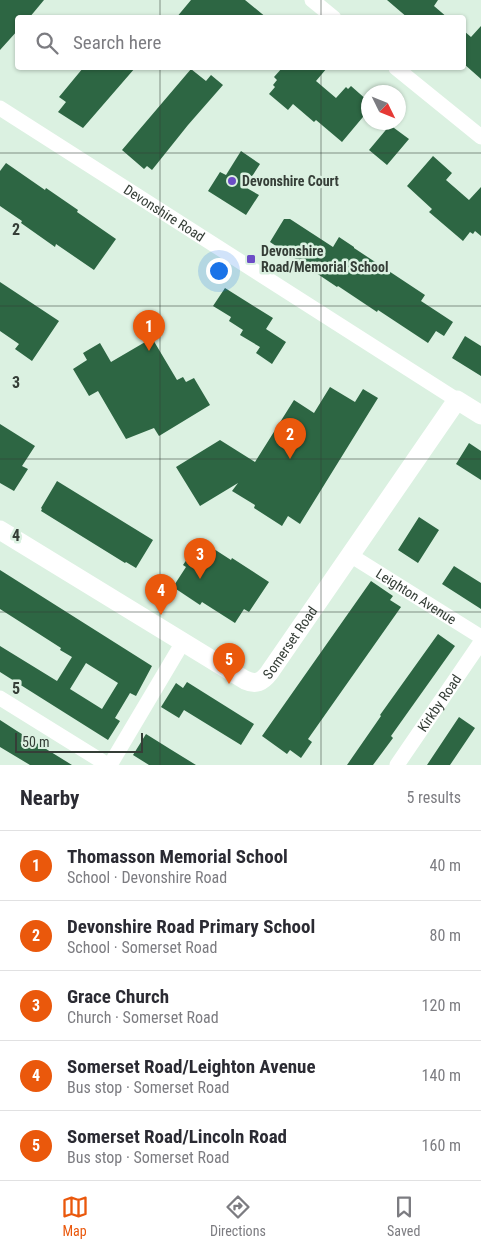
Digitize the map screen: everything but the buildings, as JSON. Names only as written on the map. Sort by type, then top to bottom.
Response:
[{"type":"street","points":[[312,0],[330,15]]},
{"type":"street","points":[[398,70],[481,137]]},
{"type":"street","name":"Devonshire Road","points":[[0,108],[481,416]]},
{"type":"street","name":"Somerset Road","points":[[0,530],[250,682],[260,682],[269,674],[457,400]]},
{"type":"street","name":"Leighton Avenue","points":[[350,555],[481,637]]},
{"type":"street","points":[[0,698],[109,765],[183,642]]},
{"type":"street","name":"Kirkby Road","points":[[398,765],[481,642]]},
{"type":"place","name":"Devonshire Court","points":[[232,181]]},
{"type":"place","name":"Devonshire Road/Memorial School","points":[[251,259]]},
{"type":"place","name":"Thomasson Memorial School","points":[[149,351]]},
{"type":"place","name":"Devonshire Road Primary School","points":[[290,459]]},
{"type":"place","name":"Grace Church","points":[[200,579]]},
{"type":"place","name":"Somerset Road/Leighton Avenue","points":[[161,615]]},
{"type":"place","name":"Somerset Road/Lincoln Road","points":[[229,684]]}]
